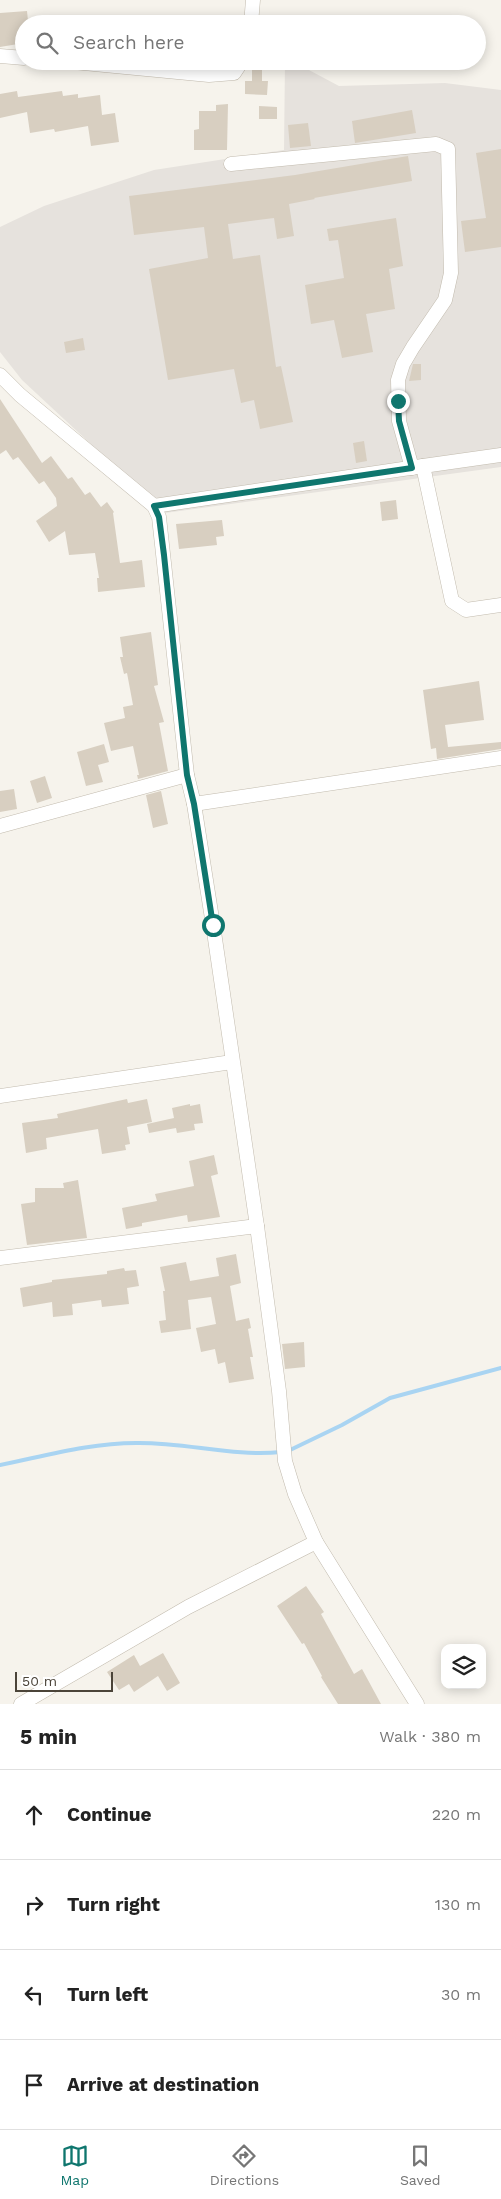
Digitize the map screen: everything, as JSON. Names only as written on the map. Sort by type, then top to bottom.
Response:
[{"type":"street","points":[[252,15],[253,0]]},
{"type":"street","points":[[0,56],[15,57]]},
{"type":"street","points":[[157,70],[209,75],[234,73],[236,70]]},
{"type":"street","points":[[231,164],[436,144],[448,149],[451,273],[444,300],[402,364],[398,380],[399,421],[417,467],[452,601],[466,610],[501,605]]},
{"type":"street","points":[[0,376],[20,395],[154,506],[159,517],[187,775],[194,804],[257,1226],[285,1461],[295,1494],[316,1542],[416,1704]]},
{"type":"street","points":[[154,506],[501,455]]},
{"type":"street","points":[[194,804],[501,758]]},
{"type":"street","points":[[0,826],[187,775]]},
{"type":"street","points":[[0,1096],[232,1062]]},
{"type":"street","points":[[0,1258],[257,1226]]},
{"type":"street","points":[[21,1704],[188,1607],[316,1542]]},
{"type":"shaded area","points":[[285,70],[309,70],[339,86],[445,83],[501,90],[501,467],[165,513],[22,380],[0,352],[0,227],[44,206],[154,170],[284,150]]},
{"type":"building","points":[[27,11],[27,15],[15,15],[15,44],[0,47],[0,13]]},
{"type":"building","points":[[252,70],[262,70],[262,81],[268,81],[267,95],[245,94],[245,81],[252,81]]},
{"type":"building","points":[[17,91],[18,97],[62,91],[63,96],[78,94],[78,98],[100,95],[102,115],[115,113],[119,142],[91,146],[88,126],[55,132],[54,129],[30,133],[27,112],[0,118],[0,94]]},
{"type":"building","points":[[228,104],[227,150],[194,150],[194,130],[199,129],[199,111],[216,111],[216,105]]},
{"type":"building","points":[[259,106],[277,107],[277,119],[259,119]]},
{"type":"building","points":[[412,110],[416,133],[355,143],[352,121]]},
{"type":"building","points":[[308,123],[311,146],[290,148],[288,125]]},
{"type":"building","points":[[501,149],[501,247],[465,252],[461,221],[486,218],[476,153]]},
{"type":"building","points":[[408,156],[412,181],[289,204],[294,236],[277,239],[274,218],[228,224],[233,259],[260,255],[276,367],[281,366],[293,422],[260,429],[254,400],[241,403],[234,369],[168,380],[149,269],[208,258],[204,227],[134,235],[129,196],[295,175]]},
{"type":"building","points":[[396,218],[403,266],[389,269],[395,309],[366,314],[373,352],[342,358],[334,320],[311,324],[305,285],[344,278],[338,240],[329,241],[327,229]]},
{"type":"building","points":[[83,338],[85,350],[66,353],[64,342]]},
{"type":"building","points":[[413,364],[421,364],[421,380],[409,381]]},
{"type":"building","points":[[0,399],[42,463],[51,456],[68,479],[72,477],[85,495],[90,492],[101,507],[107,502],[114,512],[120,563],[142,560],[145,587],[98,592],[97,578],[99,578],[95,553],[69,555],[65,531],[49,542],[36,521],[57,506],[56,498],[44,481],[39,484],[18,457],[13,460],[6,450],[0,454]]},
{"type":"building","points":[[364,441],[367,461],[356,463],[353,443]]},
{"type":"building","points":[[396,500],[398,519],[382,521],[380,502]]},
{"type":"building","points":[[222,520],[224,536],[216,537],[217,545],[179,549],[176,524]]},
{"type":"building","points":[[151,632],[158,685],[154,686],[164,722],[159,723],[168,771],[138,779],[137,775],[139,775],[133,746],[111,751],[104,723],[125,718],[123,707],[133,705],[127,673],[124,674],[120,657],[123,657],[120,637]]},
{"type":"building","points":[[479,681],[484,720],[445,725],[448,747],[501,742],[501,749],[437,759],[436,748],[431,749],[423,690]]},
{"type":"building","points":[[104,744],[109,762],[98,765],[103,782],[86,786],[77,752]]},
{"type":"building","points":[[45,776],[52,798],[37,803],[30,781]]},
{"type":"building","points":[[14,789],[17,809],[0,812],[0,791]]},
{"type":"building","points":[[161,791],[168,824],[153,828],[146,795]]},
{"type":"building","points":[[127,1099],[128,1103],[147,1099],[152,1122],[127,1127],[130,1144],[125,1145],[126,1150],[102,1154],[98,1129],[46,1138],[47,1149],[26,1153],[22,1123],[58,1118],[57,1114]]},
{"type":"building","points":[[190,1104],[190,1106],[200,1104],[203,1123],[194,1124],[195,1130],[177,1133],[176,1128],[149,1133],[147,1124],[174,1118],[172,1108]]},
{"type":"building","points":[[214,1155],[218,1174],[211,1176],[220,1217],[188,1222],[187,1215],[142,1223],[142,1226],[126,1229],[122,1208],[157,1201],[155,1194],[194,1186],[189,1161]]},
{"type":"building","points":[[78,1180],[87,1238],[27,1245],[21,1204],[35,1202],[35,1188],[64,1188],[63,1183]]},
{"type":"building","points":[[236,1254],[241,1283],[230,1286],[236,1321],[249,1318],[251,1328],[248,1329],[253,1357],[250,1357],[254,1379],[229,1383],[225,1362],[218,1364],[215,1349],[201,1352],[196,1328],[216,1324],[211,1297],[188,1300],[191,1329],[161,1333],[159,1321],[166,1320],[163,1291],[165,1291],[160,1267],[186,1262],[190,1281],[219,1276],[216,1258]]},
{"type":"building","points":[[124,1268],[125,1271],[136,1270],[139,1286],[127,1288],[129,1304],[102,1307],[101,1300],[72,1304],[73,1315],[53,1317],[52,1302],[23,1307],[20,1288],[52,1282],[52,1280],[107,1274],[107,1271]]},
{"type":"building","points":[[304,1342],[305,1367],[285,1369],[282,1344]]},
{"type":"building","points":[[306,1586],[324,1612],[321,1614],[354,1674],[362,1669],[381,1704],[338,1704],[321,1677],[304,1643],[302,1644],[277,1606]]},
{"type":"building","points":[[163,1653],[180,1683],[167,1691],[158,1676],[134,1692],[129,1684],[119,1690],[107,1672],[134,1655],[140,1666]]},
{"type":"waterway","points":[[288,1451],[342,1425],[390,1398],[501,1368]]},
{"type":"waterway","points":[[0,1465],[102,1445],[136,1443],[154,1443],[245,1453],[281,1452]]},
{"type":"route","points":[[213,925],[194,804],[187,775],[164,555],[159,517],[154,506],[412,468],[399,421],[398,401]]}]
